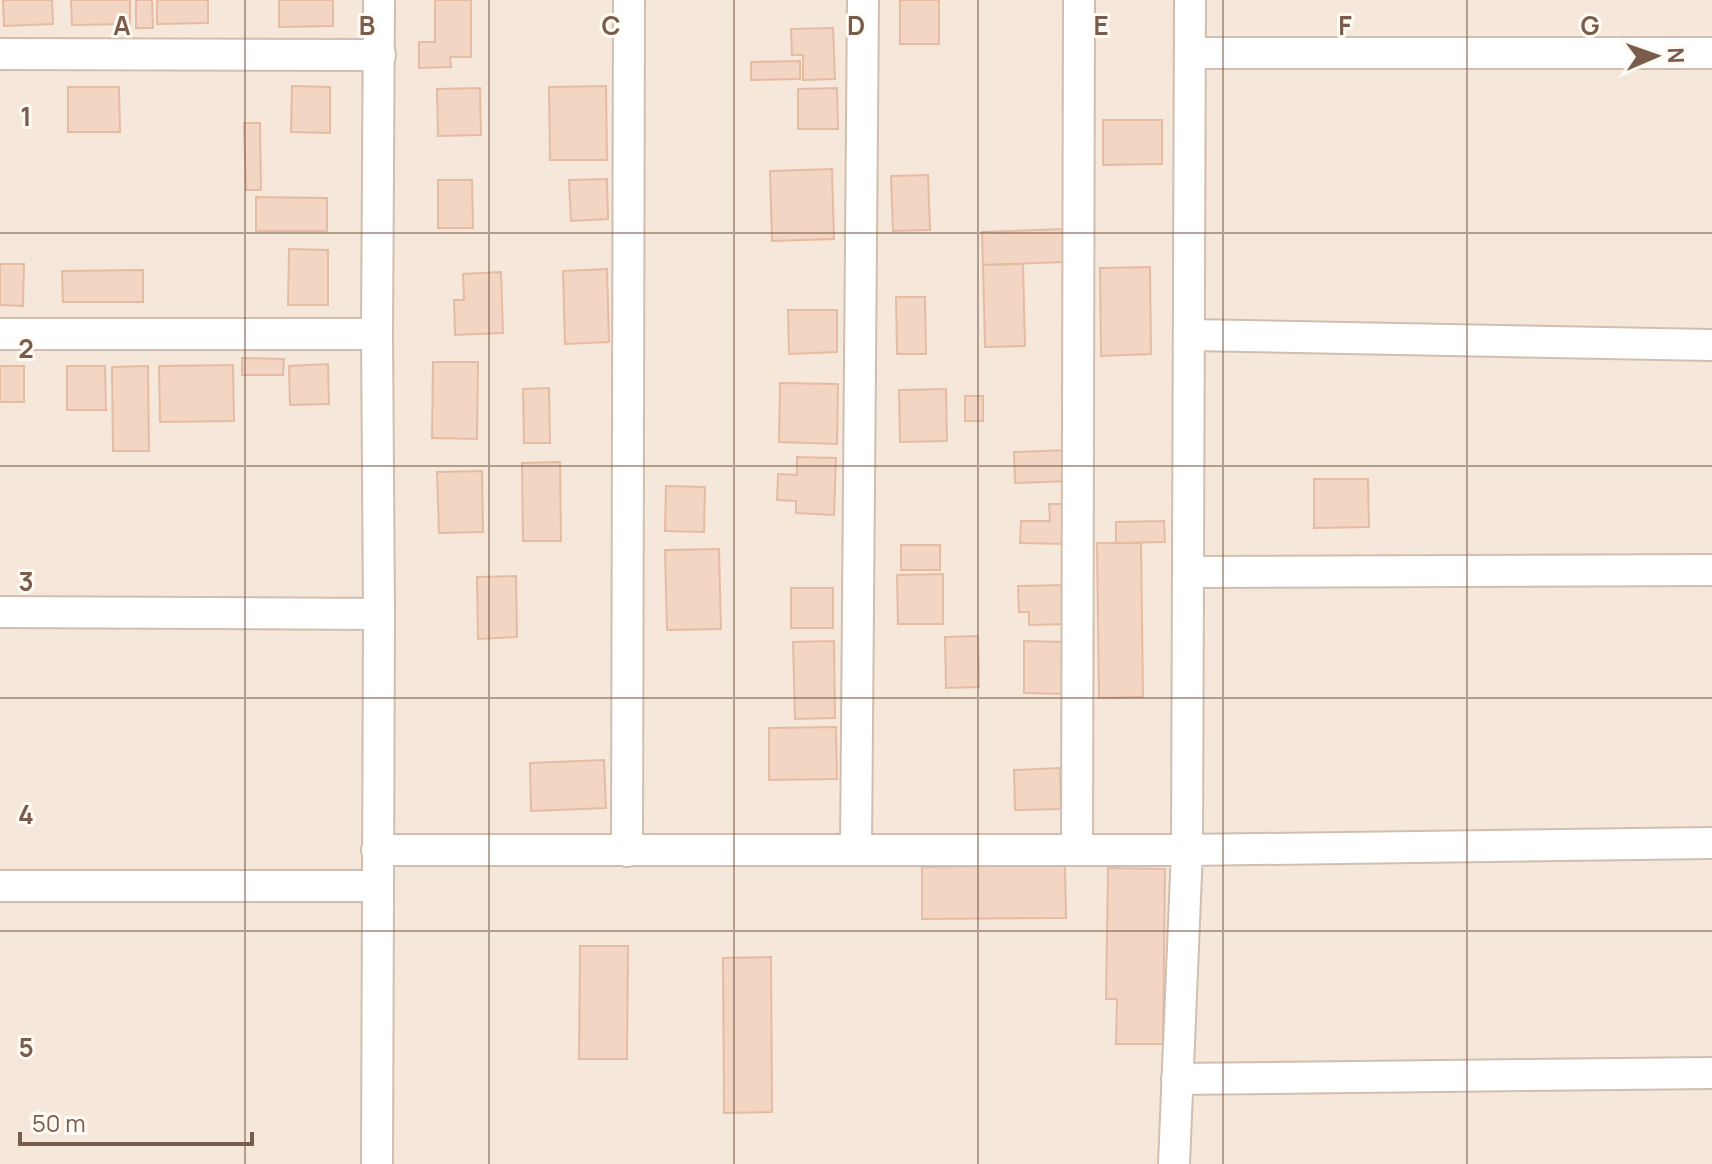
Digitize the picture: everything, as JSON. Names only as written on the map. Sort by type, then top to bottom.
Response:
[{"type":"street","points":[[377,1164],[379,0]]},
{"type":"street","points":[[627,851],[629,0]]},
{"type":"street","points":[[856,848],[863,0]]},
{"type":"street","points":[[1077,849],[1079,0]]},
{"type":"street","points":[[1174,1164],[1187,850],[1190,0]]},
{"type":"street","points":[[1190,53],[1712,53]]},
{"type":"street","points":[[0,54],[380,55]]},
{"type":"street","points":[[0,334],[377,334]]},
{"type":"street","points":[[1190,335],[1712,345]]},
{"type":"street","points":[[1189,572],[1712,570]]},
{"type":"street","points":[[0,612],[379,614]]},
{"type":"street","points":[[377,850],[1187,850],[1712,843]]},
{"type":"street","points":[[0,886],[376,886]]},
{"type":"street","points":[[1177,1079],[1712,1073]]},
{"type":"shaded area","points":[[0,0],[1712,0],[1712,1164],[0,1164]]},
{"type":"building","points":[[3,0],[52,0],[53,24],[4,26]]},
{"type":"building","points":[[71,0],[130,0],[130,24],[72,25]]},
{"type":"building","points":[[136,0],[152,0],[153,28],[136,28]]},
{"type":"building","points":[[157,0],[208,0],[208,23],[157,24]]},
{"type":"building","points":[[279,0],[333,0],[333,26],[279,27]]},
{"type":"building","points":[[435,0],[471,0],[471,57],[450,57],[451,67],[419,68],[419,42],[435,42]]},
{"type":"building","points":[[900,0],[939,0],[939,44],[900,44]]},
{"type":"building","points":[[833,28],[835,79],[803,80],[803,55],[792,55],[791,29]]},
{"type":"building","points":[[800,61],[800,79],[751,80],[751,62]]},
{"type":"building","points":[[292,86],[330,87],[330,133],[291,132]]},
{"type":"building","points":[[606,86],[607,160],[550,160],[549,87]]},
{"type":"building","points":[[68,87],[119,87],[120,132],[68,132]]},
{"type":"building","points":[[480,88],[481,135],[438,136],[437,89]]},
{"type":"building","points":[[837,88],[838,129],[798,129],[798,89]]},
{"type":"building","points":[[1103,120],[1162,120],[1162,164],[1103,165]]},
{"type":"building","points":[[244,123],[260,123],[261,190],[246,190]]},
{"type":"building","points":[[832,169],[834,239],[772,241],[770,171]]},
{"type":"building","points":[[928,175],[930,230],[893,231],[891,176]]},
{"type":"building","points":[[607,179],[608,219],[571,221],[569,180]]},
{"type":"building","points":[[438,180],[472,180],[473,228],[438,228]]},
{"type":"building","points":[[256,197],[327,198],[327,231],[256,231]]},
{"type":"building","points":[[1064,229],[1065,262],[983,265],[982,232]]},
{"type":"building","points":[[289,249],[328,250],[328,305],[288,305]]},
{"type":"building","points":[[0,264],[24,264],[23,306],[0,305]]},
{"type":"building","points":[[1023,264],[1025,346],[985,347],[983,265]]},
{"type":"building","points":[[1150,267],[1151,354],[1101,356],[1100,268]]},
{"type":"building","points":[[607,269],[609,342],[565,344],[563,271]]},
{"type":"building","points":[[143,270],[143,302],[63,302],[62,271]]},
{"type":"building","points":[[501,272],[503,333],[455,335],[454,300],[464,300],[463,274]]},
{"type":"building","points":[[896,297],[925,297],[926,354],[897,354]]},
{"type":"building","points":[[788,310],[837,310],[837,352],[789,354]]},
{"type":"building","points":[[242,358],[284,359],[283,375],[242,375]]},
{"type":"building","points":[[433,362],[478,362],[477,439],[432,438]]},
{"type":"building","points":[[328,364],[329,404],[290,405],[289,366]]},
{"type":"building","points":[[233,365],[234,421],[160,422],[159,366]]},
{"type":"building","points":[[0,366],[24,366],[24,402],[0,402]]},
{"type":"building","points":[[67,366],[105,366],[106,410],[67,410]]},
{"type":"building","points":[[148,366],[149,451],[113,451],[112,367]]},
{"type":"building","points":[[780,383],[838,384],[837,444],[779,442]]},
{"type":"building","points":[[549,388],[550,443],[524,443],[523,389]]},
{"type":"building","points":[[946,389],[947,441],[900,442],[899,390]]},
{"type":"building","points":[[965,396],[983,396],[983,421],[965,421]]},
{"type":"building","points":[[1068,450],[1069,481],[1015,483],[1014,452]]},
{"type":"building","points":[[797,457],[836,458],[834,515],[796,513],[796,501],[777,500],[778,474],[797,475]]},
{"type":"building","points":[[560,462],[561,541],[523,541],[522,463]]},
{"type":"building","points":[[482,471],[483,532],[439,533],[437,472]]},
{"type":"building","points":[[1314,479],[1368,479],[1369,527],[1314,528]]},
{"type":"building","points":[[666,486],[705,487],[704,532],[665,531]]},
{"type":"building","points":[[1049,504],[1069,504],[1068,544],[1020,543],[1021,521],[1050,521]]},
{"type":"building","points":[[1164,521],[1165,542],[1116,543],[1116,522]]},
{"type":"building","points":[[1097,543],[1141,543],[1143,697],[1099,698]]},
{"type":"building","points":[[901,545],[940,545],[940,570],[901,570]]},
{"type":"building","points":[[719,549],[721,629],[667,630],[665,550]]},
{"type":"building","points":[[943,574],[943,624],[898,624],[897,575]]},
{"type":"building","points":[[516,576],[517,637],[478,639],[477,577]]},
{"type":"building","points":[[1070,585],[1071,624],[1029,625],[1029,612],[1019,612],[1018,586]]},
{"type":"building","points":[[791,588],[833,588],[833,628],[791,628]]},
{"type":"building","points":[[978,636],[979,687],[946,688],[945,637]]},
{"type":"building","points":[[834,641],[835,718],[795,719],[793,642]]},
{"type":"building","points":[[1024,641],[1067,642],[1066,694],[1024,693]]},
{"type":"building","points":[[836,727],[837,779],[769,780],[769,728]]},
{"type":"building","points":[[604,760],[606,808],[531,811],[530,763]]},
{"type":"building","points":[[1060,768],[1061,809],[1015,810],[1014,770]]},
{"type":"building","points":[[1065,865],[1066,918],[922,919],[922,867]]},
{"type":"building","points":[[1108,868],[1165,869],[1163,1044],[1116,1044],[1117,999],[1106,999]]},
{"type":"building","points":[[580,946],[628,946],[627,1059],[579,1059]]},
{"type":"building","points":[[771,957],[772,1112],[724,1113],[723,958]]}]
